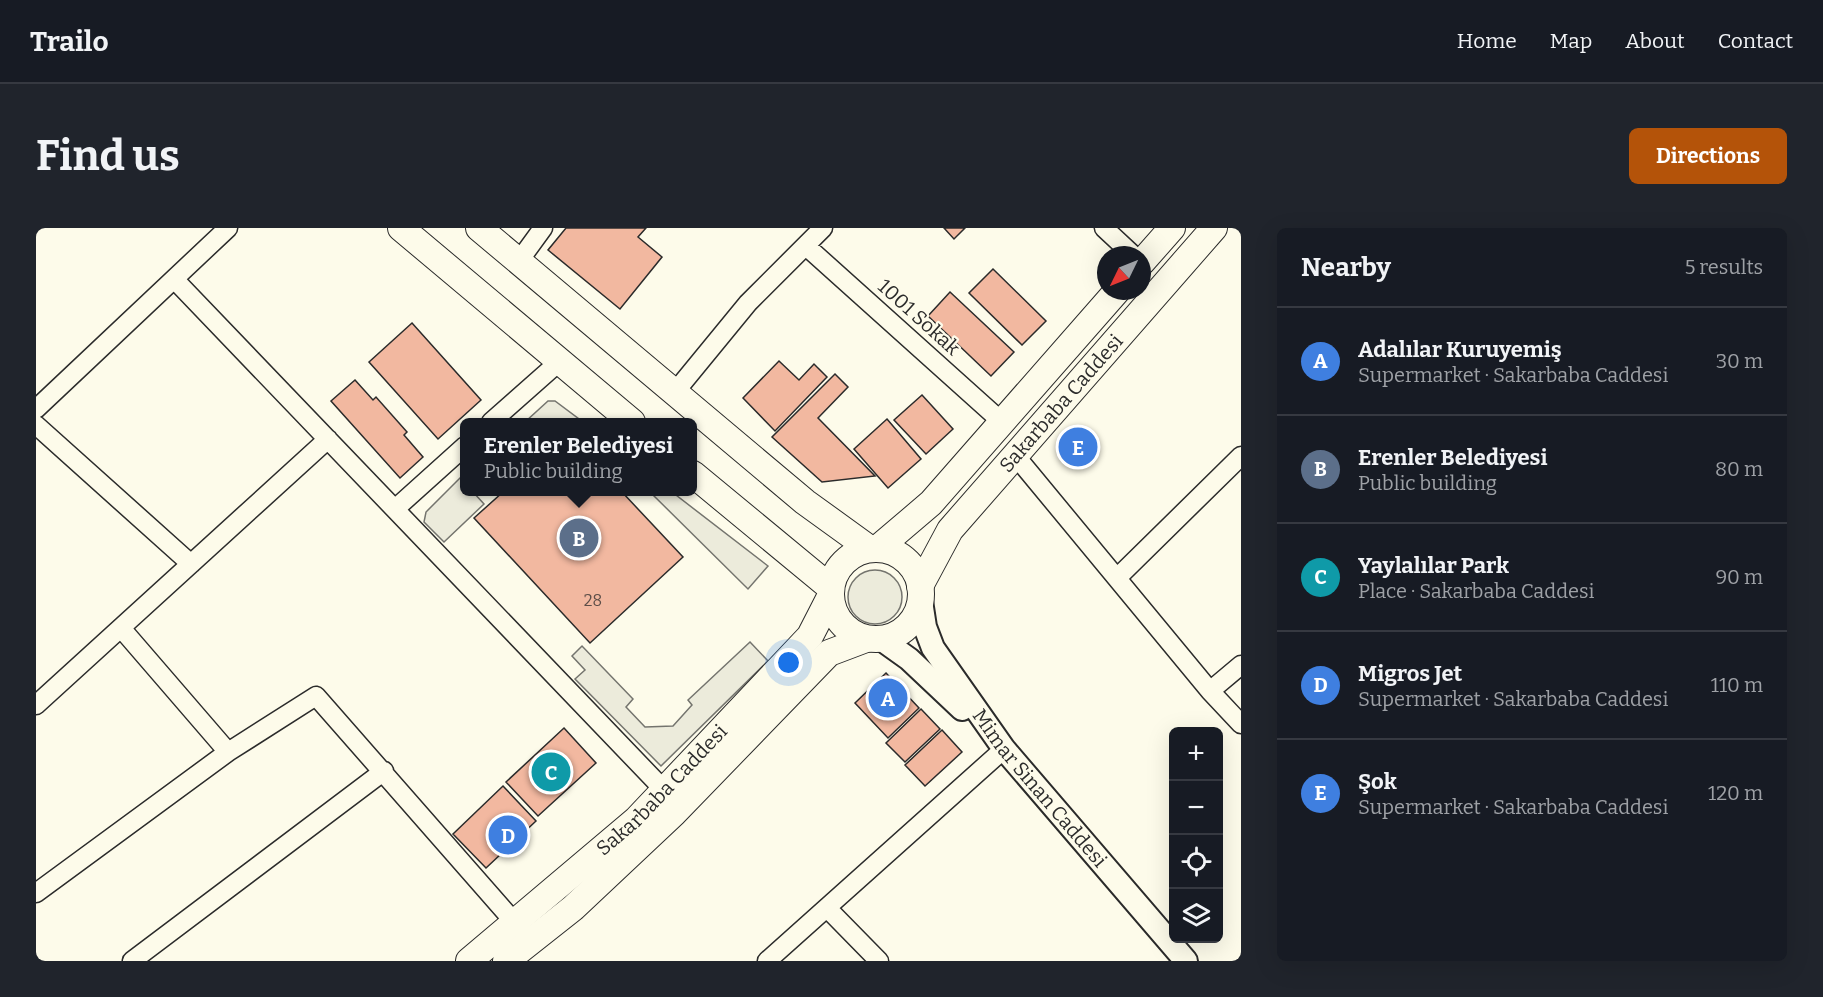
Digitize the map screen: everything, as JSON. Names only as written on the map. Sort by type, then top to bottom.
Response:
[{"type":"main road","points":[[400,228],[626,418]]},
{"type":"main road","points":[[479,228],[806,502],[873,549]]},
{"type":"main road","points":[[1151,252],[1172,228]]},
{"type":"main road","name":"Sakarbaba Caddesi","points":[[920,594],[950,530],[1014,454],[1214,228]]},
{"type":"main road","name":"Sakarbaba Caddesi","points":[[873,549],[932,503],[1109,300]]},
{"type":"main road","points":[[697,477],[830,592]]},
{"type":"main road","points":[[873,549],[892,552],[905,560],[915,572],[920,594],[916,615],[907,627],[895,636],[874,639],[853,634],[841,624],[834,611],[830,592],[835,574],[844,562],[855,554],[873,549]]},
{"type":"main road","name":"Sakarbaba Caddesi","points":[[470,961],[636,820],[810,636],[830,592]]},
{"type":"main road","name":"Sakarbaba Caddesi","points":[[506,961],[573,908],[674,813],[829,653],[874,639]]},
{"type":"street","points":[[36,409],[228,228]]},
{"type":"street","points":[[519,261],[543,228]]},
{"type":"street","points":[[675,392],[748,303],[808,237],[823,228]]},
{"type":"street","points":[[1104,228],[1123,246]]},
{"type":"street","name":"1001 Sokak","points":[[808,237],[1002,422]]},
{"type":"street","points":[[175,280],[665,790]]},
{"type":"street","points":[[497,418],[560,361]]},
{"type":"street","points":[[36,425],[191,564]]},
{"type":"street","points":[[36,705],[328,439]]},
{"type":"street","points":[[394,508],[460,450]]},
{"type":"street","points":[[1014,454],[1210,691],[1241,724]]},
{"type":"street","points":[[1117,578],[1241,456]]},
{"type":"street","name":"Mimar Sinan Caddesi","points":[[920,594],[925,627],[933,648],[1004,749],[1186,961]]},
{"type":"street","points":[[121,628],[228,752]]},
{"type":"street","points":[[767,961],[1004,749],[909,659],[874,639]]},
{"type":"street","points":[[1210,691],[1241,665]]},
{"type":"street","points":[[36,893],[228,752],[316,696],[516,924]]},
{"type":"street","points":[[132,961],[384,771]]},
{"type":"street","points":[[827,908],[879,961]]},
{"type":"shaded area","points":[[548,401],[555,401],[578,418],[529,418]]},
{"type":"shaded area","points":[[460,478],[460,496],[477,496],[484,504],[444,542],[424,522],[426,512]]},
{"type":"shaded area","points":[[654,496],[677,496],[768,566],[748,589]]},
{"type":"shaded area","points":[[870,570],[880,570],[890,574],[898,582],[902,597],[898,612],[890,620],[880,624],[870,624],[860,620],[852,612],[848,602],[848,592],[852,582],[860,574]]},
{"type":"shaded area","points":[[750,642],[768,661],[661,766],[575,679],[585,670],[572,656],[582,646],[633,699],[626,707],[645,727],[673,726],[692,705],[688,700]]},
{"type":"building","points":[[566,228],[646,228],[638,237],[662,257],[620,309],[548,250]]},
{"type":"building","points":[[944,228],[965,228],[954,239]]},
{"type":"building","points":[[993,269],[1046,321],[1022,345],[969,293]]},
{"type":"building","points":[[950,292],[1014,352],[991,376],[928,316]]},
{"type":"building","points":[[412,323],[481,400],[438,439],[369,362]]},
{"type":"building","points":[[779,361],[799,380],[814,364],[827,377],[775,431],[743,398]]},
{"type":"building","points":[[835,374],[848,387],[818,418],[875,476],[822,482],[772,437]]},
{"type":"building","points":[[355,380],[373,400],[376,397],[407,432],[404,435],[423,457],[400,478],[331,401]]},
{"type":"building","points":[[922,395],[953,429],[926,454],[894,420]]},
{"type":"building","points":[[887,419],[921,459],[888,488],[854,449]]},
{"type":"building","points":[[499,496],[626,496],[683,557],[590,643],[474,518]]},
{"type":"building","points":[[886,673],[919,708],[888,738],[855,703]]},
{"type":"building","points":[[921,709],[940,729],[905,762],[886,743]]},
{"type":"building","points":[[564,728],[596,763],[538,816],[506,782]]},
{"type":"building","points":[[942,730],[962,752],[925,786],[905,765]]},
{"type":"building","points":[[503,786],[536,821],[486,868],[453,834]]},
{"type":"place","name":"Şok","points":[[1078,447]]},
{"type":"place","name":"Erenler Belediyesi","points":[[579,538]]},
{"type":"place","name":"Adalılar Kuruyemiş","points":[[888,698]]},
{"type":"place","name":"Yaylalılar Park","points":[[551,772]]},
{"type":"place","name":"Migros Jet","points":[[508,835]]}]
